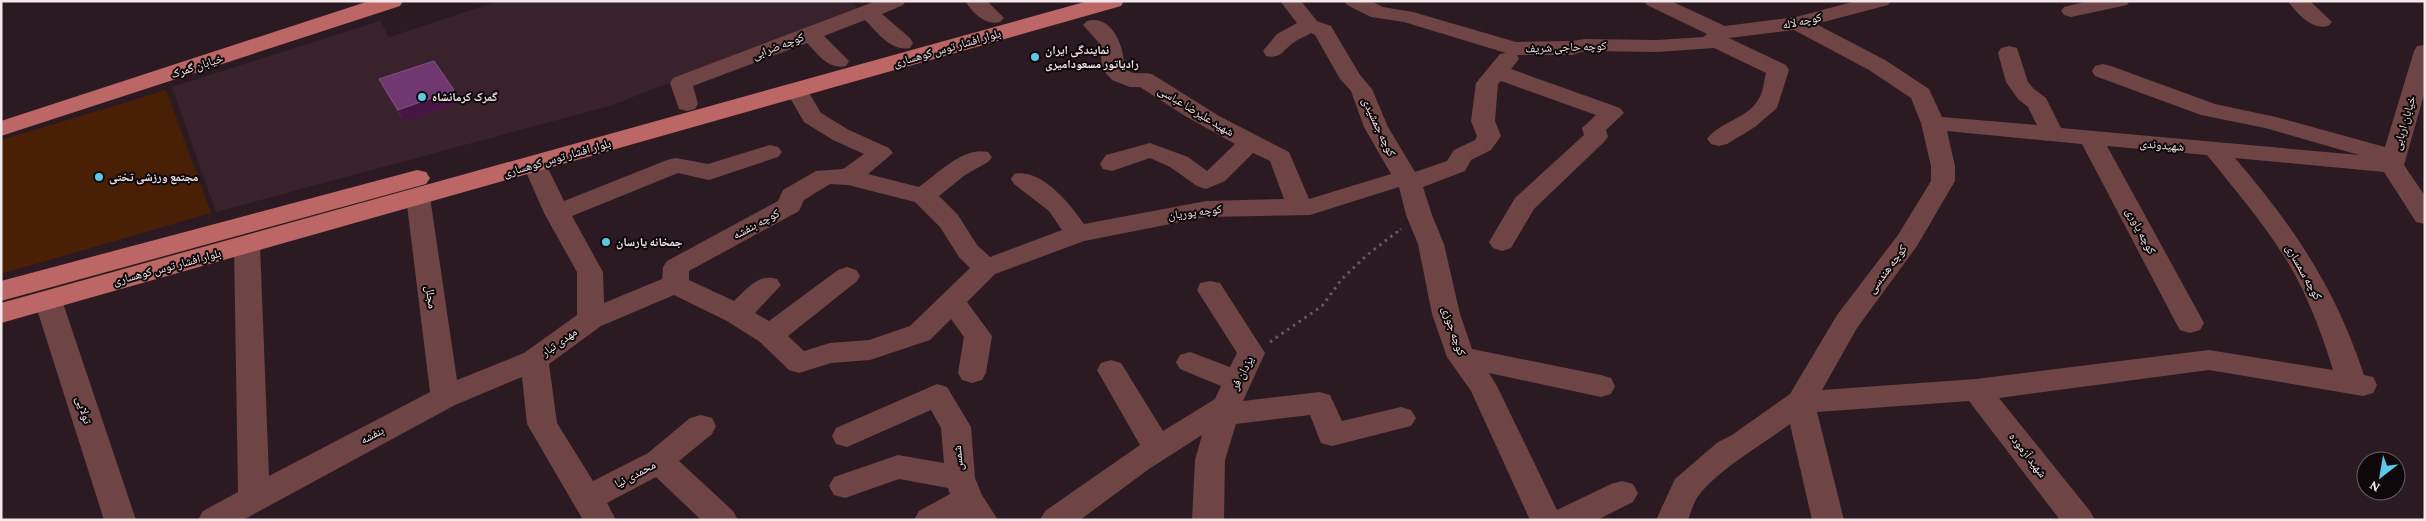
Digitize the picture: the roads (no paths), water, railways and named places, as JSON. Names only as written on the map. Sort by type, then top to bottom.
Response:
[{"type":"main road","name":"خیابان گمرک","points":[[1,129],[392,1]]},
{"type":"main road","name":"بلوار افشار توس کوهساری","points":[[1,291],[687,104],[1054,1]]},
{"type":"main road","name":"بلوار افشار توس کوهساری","points":[[1,313],[1113,1]]},
{"type":"street","name":"کوچه ضرابی","points":[[687,104],[681,83],[896,1]]},
{"type":"street","points":[[975,1],[993,18]]},
{"type":"street","name":"کوچه حاجی شریف","points":[[1354,1],[1378,13],[1406,16],[1515,49],[1572,48],[1585,45],[1666,46],[1708,43],[1718,36]]},
{"type":"street","points":[[1654,1],[1778,70],[1769,103],[1747,122],[1719,139]]},
{"type":"street","name":"کوچه لاله","points":[[1718,36],[1797,23],[1881,1]]},
{"type":"street","points":[[2071,12],[2120,1]]},
{"type":"street","points":[[2298,1],[2322,22]]},
{"type":"street","points":[[868,12],[902,43]]},
{"type":"street","name":"کوچه هندسی","points":[[1672,520],[1686,488],[1729,450],[1743,443],[1800,402],[1847,322],[1908,240],[1943,181],[1943,166],[1933,123],[1921,94],[1877,65],[1797,23]]},
{"type":"street","name":"شهید علیرضا عباسی","points":[[1094,25],[1111,41],[1114,54],[1113,69],[1119,77],[1126,80],[1144,79],[1169,97],[1281,157],[1299,207]]},
{"type":"street","points":[[1274,50],[1285,40],[1310,25]]},
{"type":"street","points":[[810,34],[838,61]]},
{"type":"street","points":[[1498,72],[1515,49]]},
{"type":"street","name":"خیابان اربابی","points":[[2423,212],[2393,161],[2425,51]]},
{"type":"street","points":[[2009,53],[2011,71],[2029,99],[2038,103],[2053,135]]},
{"type":"street","points":[[2103,71],[2209,110],[2268,122],[2393,161]]},
{"type":"street","name":"کوچه پوریان","points":[[986,268],[1078,234],[1206,209],[1299,207],[1328,203],[1456,166],[1462,155],[1482,145],[1489,136],[1483,121],[1487,83],[1498,72]]},
{"type":"street","points":[[797,91],[812,117],[841,135],[881,153],[848,177]]},
{"type":"street","name":"شهیدوندی","points":[[1933,123],[2215,150],[2393,161]]},
{"type":"street","name":"کوچه یاوری","points":[[2091,139],[2190,324]]},
{"type":"street","points":[[1112,164],[1115,160],[1131,157],[1150,150],[1179,162],[1206,181],[1216,176],[1250,142]]},
{"type":"street","name":"کوچه سمساری","points":[[1976,390],[2209,360],[2358,384],[2338,337],[2296,255],[2264,210],[2215,150]]},
{"type":"street","points":[[557,213],[676,164],[709,172],[770,152]]},
{"type":"street","points":[[924,196],[956,170],[980,157]]},
{"type":"street","points":[[535,164],[557,213],[590,272],[591,320],[675,284],[737,314],[770,335],[799,363],[830,353],[870,350],[920,333],[953,303],[986,268],[968,251],[948,221],[924,196],[848,177]]},
{"type":"street","name":"کوچه بنفشه","points":[[675,284],[676,267],[790,205],[792,196],[825,176],[848,177]]},
{"type":"street","points":[[1024,179],[1058,206],[1078,234]]},
{"type":"street","name":"مجلل","points":[[418,197],[444,397]]},
{"type":"street","name":"کوچه جوزی","points":[[1419,215],[1432,244],[1446,314],[1461,357],[1483,386],[1546,520]]},
{"type":"street","points":[[247,245],[254,497]]},
{"type":"street","points":[[770,335],[846,276]]},
{"type":"street","points":[[737,314],[768,285]]},
{"type":"street","name":"یزدان فر","points":[[1208,520],[1210,460],[1229,401],[1251,353],[1210,290]]},
{"type":"street","name":"تولایی","points":[[48,300],[120,520]]},
{"type":"street","points":[[953,303],[978,336],[972,373]]},
{"type":"street","name":"مهدی تبار","points":[[591,320],[534,360],[542,424],[593,509]]},
{"type":"street","points":[[1461,357],[1601,386]]},
{"type":"street","name":"بنفشه","points":[[214,520],[444,397],[534,360]]},
{"type":"street","points":[[1190,362],[1229,401]]},
{"type":"street","points":[[1111,370],[1158,449]]},
{"type":"street","points":[[1828,520],[1800,402],[1976,390]]},
{"type":"street","name":"شهید آزموده","points":[[1976,390],[2079,520]]},
{"type":"street","name":"شمس","points":[[847,436],[937,395],[956,427],[970,499]]},
{"type":"street","points":[[1056,520],[1229,401],[1320,403],[1332,435],[1401,418]]},
{"type":"street","points":[[660,461],[701,426]]},
{"type":"street","name":"محمدی نیا","points":[[593,509],[660,461],[722,520]]},
{"type":"street","points":[[845,486],[898,467],[970,499]]},
{"type":"street","points":[[1567,520],[1622,493]]},
{"type":"street","points":[[930,520],[970,499]]},
{"type":"lane","name":"کوچه جمشیدی","points":[[1290,1],[1310,25],[1324,31],[1351,79],[1361,89],[1376,127],[1396,164],[1408,180],[1419,215]]},
{"type":"lane","points":[[1498,72],[1612,113],[1594,128],[1596,137],[1524,204],[1502,242]]},
{"type":"place","name":"نمایندگی ایران رادیاتور مسعودامیری","points":[[1035,57]]},
{"type":"place","name":"گمرک کرمانشاه","points":[[422,97]]},
{"type":"place","name":"مجتمع ورزشی تختی","points":[[99,177]]},
{"type":"place","name":"جمخانه یارسان","points":[[606,242]]}]
